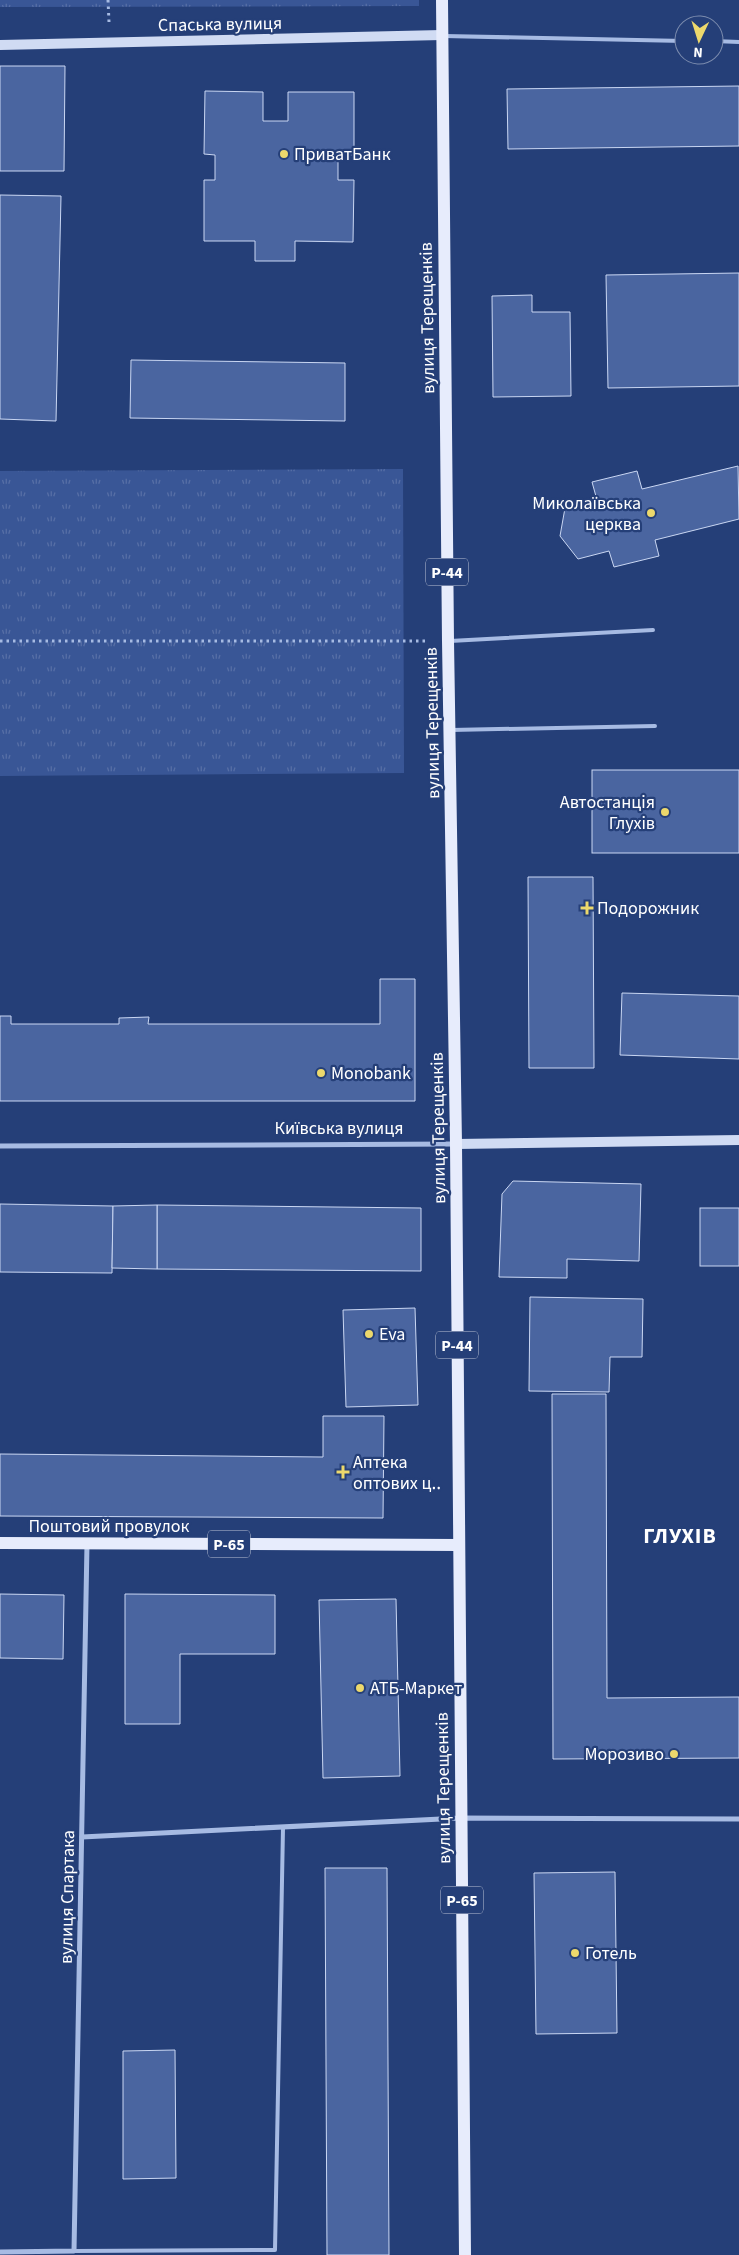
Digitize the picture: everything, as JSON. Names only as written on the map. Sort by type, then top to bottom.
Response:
[{"type":"main road","name":"вулиця Терещенків","points":[[442,0],[448,641],[451,730],[456,1144],[465,2255]]},
{"type":"main road","name":"Поштовий провулок","points":[[0,1543],[459,1545]]},
{"type":"street","name":"Спаська вулиця","points":[[0,45],[442,36]]},
{"type":"street","name":"Київська вулиця","points":[[0,1146],[456,1144],[739,1140]]},
{"type":"street","name":"вулиця Спартака","points":[[74,2251],[87,1544]]},
{"type":"street","points":[[82,1836],[283,1828],[461,1818],[739,1819]]},
{"type":"street","points":[[0,2252],[50,2253],[74,2251]]},
{"type":"lane","points":[[442,36],[674,41]]},
{"type":"lane","points":[[724,41],[739,42]]},
{"type":"lane","points":[[448,641],[653,630]]},
{"type":"lane","points":[[451,730],[655,726]]},
{"type":"lane","points":[[74,2251],[275,2250],[283,1828]]},
{"type":"path","points":[[0,641],[448,641]]},
{"type":"green space","points":[[0,0],[419,0],[419,6],[0,7]]},
{"type":"green space","points":[[403,469],[404,773],[0,776],[0,471]]},
{"type":"building","points":[[0,66],[65,66],[64,171],[0,171]]},
{"type":"building","points":[[739,86],[739,146],[508,149],[507,89]]},
{"type":"building","points":[[205,91],[263,92],[263,121],[288,121],[288,92],[354,92],[354,155],[338,155],[338,180],[354,180],[353,242],[295,241],[295,261],[255,261],[255,241],[204,241],[204,180],[215,180],[215,155],[204,154]]},
{"type":"building","points":[[0,195],[61,196],[56,421],[0,419]]},
{"type":"building","points":[[739,273],[739,386],[608,388],[606,275]]},
{"type":"building","points":[[532,295],[532,312],[570,312],[571,396],[493,397],[492,296]]},
{"type":"building","points":[[131,360],[345,363],[345,421],[130,418]]},
{"type":"building","name":"Миколаївська церква","points":[[738,466],[739,519],[655,540],[659,556],[614,567],[609,551],[578,559],[560,536],[565,508],[597,500],[592,482],[637,471],[642,489]]},
{"type":"building","name":"Автостанція Глухів","points":[[592,770],[739,770],[739,853],[592,853]]},
{"type":"building","points":[[528,877],[593,877],[594,1068],[529,1068]]},
{"type":"building","points":[[380,979],[415,979],[415,1101],[0,1101],[0,1016],[11,1016],[11,1024],[119,1024],[119,1018],[149,1017],[148,1024],[380,1024]]},
{"type":"building","points":[[622,993],[739,996],[739,1059],[620,1055]]},
{"type":"building","points":[[513,1181],[641,1184],[639,1261],[567,1259],[567,1278],[499,1277],[502,1194]]},
{"type":"building","points":[[0,1204],[113,1206],[112,1273],[0,1272]]},
{"type":"building","points":[[157,1205],[421,1208],[421,1271],[157,1269]]},
{"type":"building","points":[[157,1205],[157,1269],[112,1268],[113,1206]]},
{"type":"building","points":[[700,1208],[739,1208],[739,1266],[700,1266]]},
{"type":"building","points":[[530,1297],[643,1299],[642,1357],[610,1357],[609,1392],[529,1391]]},
{"type":"building","points":[[415,1308],[418,1405],[346,1407],[343,1310]]},
{"type":"building","points":[[552,1394],[606,1394],[607,1698],[739,1697],[739,1758],[553,1759]]},
{"type":"building","points":[[323,1416],[384,1416],[383,1518],[0,1516],[0,1454],[323,1457]]},
{"type":"building","points":[[0,1594],[64,1595],[63,1659],[0,1658]]},
{"type":"building","points":[[125,1594],[275,1595],[275,1654],[180,1654],[180,1724],[125,1724]]},
{"type":"building","name":"АТБ-Маркет","points":[[396,1599],[400,1776],[323,1778],[319,1600]]},
{"type":"building","points":[[325,1868],[387,1868],[389,2255],[327,2255]]},
{"type":"building","name":"Готель","points":[[615,1872],[617,2033],[536,2034],[534,1873]]},
{"type":"building","points":[[175,2050],[176,2178],[123,2179],[123,2051]]},
{"type":"place","name":"ПриватБанк","points":[[284,154]]},
{"type":"place","name":"Миколаївська церква","points":[[651,513]]},
{"type":"place","name":"Автостанція Глухів","points":[[665,812]]},
{"type":"place","name":"Подорожник","points":[[587,908]]},
{"type":"place","name":"Monobank","points":[[321,1073]]},
{"type":"place","name":"Eva","points":[[369,1334]]},
{"type":"place","name":"Аптека оптових ц‥","points":[[343,1472]]},
{"type":"place","name":"АТБ-Маркет","points":[[360,1688]]},
{"type":"place","name":"Морозиво","points":[[674,1754]]},
{"type":"place","name":"Готель","points":[[575,1953]]},
{"type":"district","name":"ГЛУХІВ","points":[[680,1535]]}]
